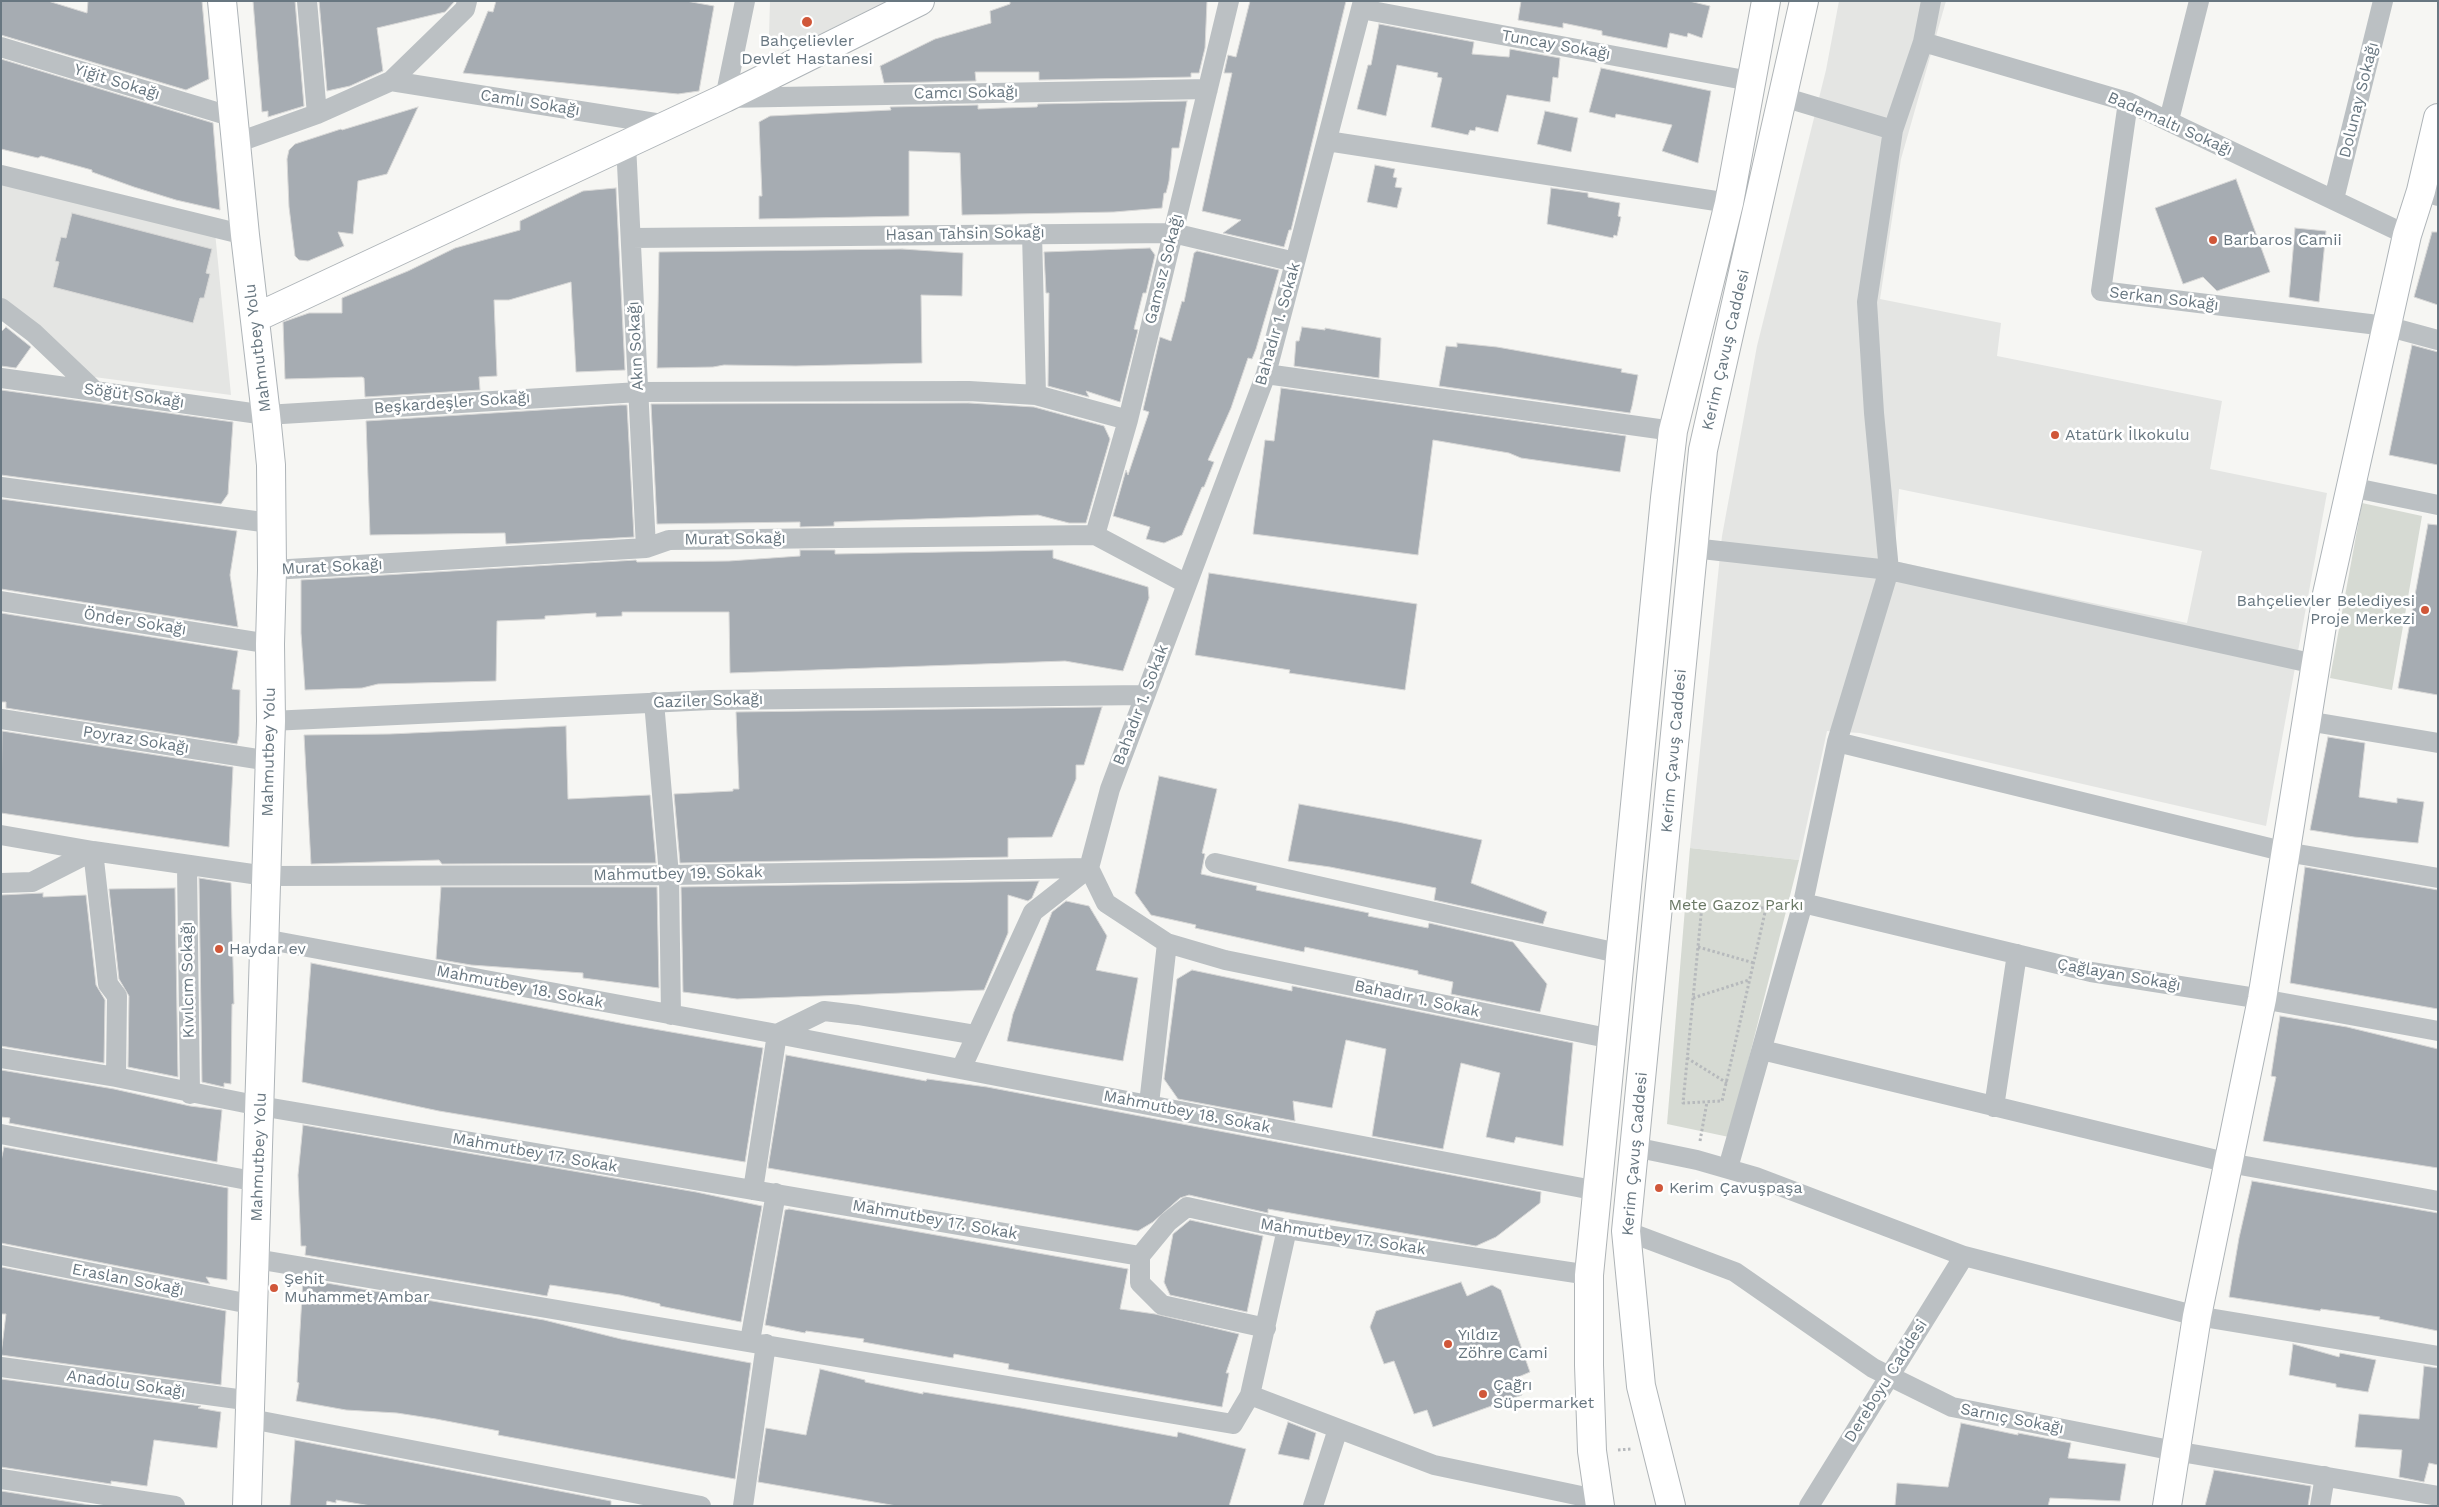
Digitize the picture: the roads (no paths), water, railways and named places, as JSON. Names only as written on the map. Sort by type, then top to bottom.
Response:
[{"type":"main road","name":"Mahmutbey Yolu","points":[[222,1],[245,235],[271,465],[271,721],[255,1305],[247,1506]]},
{"type":"main road","points":[[255,318],[725,98],[920,1]]},
{"type":"main road","name":"Kerim Çavuş Caddesi","points":[[1600,1503],[1592,1450],[1589,1364],[1589,1275],[1673,430],[1729,203],[1766,1]]},
{"type":"main road","name":"Kerim Çavuş Caddesi","points":[[1671,1506],[1641,1386],[1626,1231],[1703,450],[1804,1]]},
{"type":"main road","points":[[2167,1506],[2197,1316],[2262,999],[2315,664],[2350,487],[2407,235],[2429,193],[2438,118]]},
{"type":"street","points":[[307,1],[317,114]]},
{"type":"street","points":[[235,130],[317,114],[391,81],[465,8],[467,1]]},
{"type":"street","points":[[725,98],[745,1]]},
{"type":"street","name":"Gamsız Sokağı","points":[[1095,535],[1128,420],[1229,1]]},
{"type":"street","points":[[1728,1168],[1802,907],[1837,742],[1890,570],[1874,413],[1867,302],[1893,130],[1923,42],[1932,1]]},
{"type":"street","points":[[2168,120],[2198,1]]},
{"type":"street","name":"Dolunay Sokağı","points":[[2334,200],[2384,1]]},
{"type":"street","name":"Tuncay Sokağı","points":[[1362,5],[1750,81]]},
{"type":"street","name":"Bahadır 1. Sokak","points":[[1362,5],[1266,374],[1110,788],[1089,868],[1106,903],[1167,942],[1225,960],[1612,1039]]},
{"type":"street","name":"Bademaltı Sokağı","points":[[1923,42],[2128,102],[2407,235]]},
{"type":"street","name":"Yiğit Sokağı","points":[[1,47],[235,130]]},
{"type":"street","name":"Camlı Sokağı","points":[[391,81],[668,125]]},
{"type":"street","name":"Camcı Sokağı","points":[[725,98],[1208,89]]},
{"type":"street","points":[[1783,98],[1893,130]]},
{"type":"street","name":"Serkan Sokağı","points":[[2128,102],[2101,291],[2386,326]]},
{"type":"street","points":[[1327,142],[1729,203]]},
{"type":"street","name":"Akın Sokağı","points":[[626,144],[646,548]]},
{"type":"street","points":[[1,175],[245,235]]},
{"type":"street","points":[[1032,233],[1036,395]]},
{"type":"street","name":"Hasan Tahsin Sokağı","points":[[631,238],[1173,233],[1295,262]]},
{"type":"street","points":[[1,308],[34,333],[95,391]]},
{"type":"street","points":[[2386,326],[2438,340]]},
{"type":"street","points":[[1266,374],[1673,430]]},
{"type":"street","name":"Söğüt Sokağı","points":[[1,378],[266,415]]},
{"type":"street","name":"Beşkardeşler Sokağı","points":[[266,415],[638,392],[969,391],[1036,395],[1128,420]]},
{"type":"street","points":[[1,487],[270,522]]},
{"type":"street","points":[[2350,487],[2438,505]]},
{"type":"street","name":"Murat Sokağı","points":[[272,570],[646,548],[669,540],[1095,535],[1187,584]]},
{"type":"street","points":[[1693,548],[1890,570],[2315,664]]},
{"type":"street","name":"Önder Sokağı","points":[[1,601],[270,644]]},
{"type":"street","name":"Gaziler Sokağı","points":[[271,721],[654,702],[1145,695]]},
{"type":"street","points":[[654,702],[669,875],[671,1015]]},
{"type":"street","name":"Poyraz Sokağı","points":[[1,719],[270,761]]},
{"type":"street","points":[[2307,721],[2438,743]]},
{"type":"street","points":[[1837,742],[2286,852],[2438,878]]},
{"type":"street","name":"Mahmutbey 19. Sokak","points":[[1,835],[186,866],[266,876],[669,875],[1089,868]]},
{"type":"street","points":[[1,883],[32,882],[93,851],[108,984],[116,996],[116,1078]]},
{"type":"street","points":[[1216,863],[1622,954]]},
{"type":"street","name":"Kıvılcım Sokağı","points":[[186,866],[190,1094]]},
{"type":"street","points":[[961,1069],[1033,912],[1089,868]]},
{"type":"street","name":"Çağlayan Sokağı","points":[[1802,907],[2091,972],[2262,999],[2438,1031]]},
{"type":"street","name":"Mahmutbey 18. Sokak","points":[[264,939],[1149,1104],[1598,1191]]},
{"type":"street","points":[[1149,1104],[1167,942]]},
{"type":"street","points":[[1994,1107],[2017,954]]},
{"type":"street","points":[[753,1190],[777,1034],[824,1011],[858,1014],[976,1036]]},
{"type":"street","points":[[1762,1050],[2229,1163],[2438,1201]]},
{"type":"street","name":"Mahmutbey 17. Sokak","points":[[1,1058],[116,1078],[190,1094],[1140,1256],[1168,1222],[1188,1207],[1287,1229],[1589,1275]]},
{"type":"street","points":[[1,1134],[258,1182]]},
{"type":"street","points":[[1634,1147],[1698,1160],[1756,1177],[1964,1256],[2197,1316],[2438,1356]]},
{"type":"street","points":[[743,1506],[758,1343],[776,1193]]},
{"type":"street","points":[[256,1259],[1233,1424],[1250,1396],[1287,1229]]},
{"type":"street","name":"Sarnıç Sokağı","points":[[1626,1231],[1735,1272],[1873,1368],[1952,1407],[2175,1451],[2438,1496]]},
{"type":"street","name":"Eraslan Sokağı","points":[[1,1255],[255,1305]]},
{"type":"street","points":[[1140,1256],[1140,1283],[1162,1305],[1266,1328]]},
{"type":"street","name":"Dereboyu Caddesi","points":[[1809,1506],[1964,1256]]},
{"type":"street","name":"Anadolu Sokağı","points":[[1,1366],[251,1410],[701,1506]]},
{"type":"street","points":[[1250,1396],[1434,1465],[1600,1503]]},
{"type":"street","points":[[1313,1506],[1338,1429]]},
{"type":"street","points":[[2320,1506],[2325,1476]]},
{"type":"street","points":[[1,1479],[175,1506]]},
{"type":"place","name":"Bahçelievler Devlet Hastanesi","points":[[807,22]]},
{"type":"place","name":"Barbaros Camii","points":[[2213,240]]},
{"type":"place","name":"Atatürk İlkokulu","points":[[2055,435]]},
{"type":"place","name":"Bahçelievler Belediyesi Proje Merkezi","points":[[2425,610]]},
{"type":"place","name":"Haydar ev","points":[[219,949]]},
{"type":"place","name":"Kerim Çavuşpaşa","points":[[1659,1188]]},
{"type":"place","name":"Şehit Muhammet Ambar","points":[[274,1288]]},
{"type":"place","name":"Yıldız Zöhre Cami","points":[[1448,1344]]},
{"type":"place","name":"Çağrı Süpermarket","points":[[1483,1394]]},
{"type":"park label","name":"Mete Gazoz Parkı","points":[[1736,905]]}]
